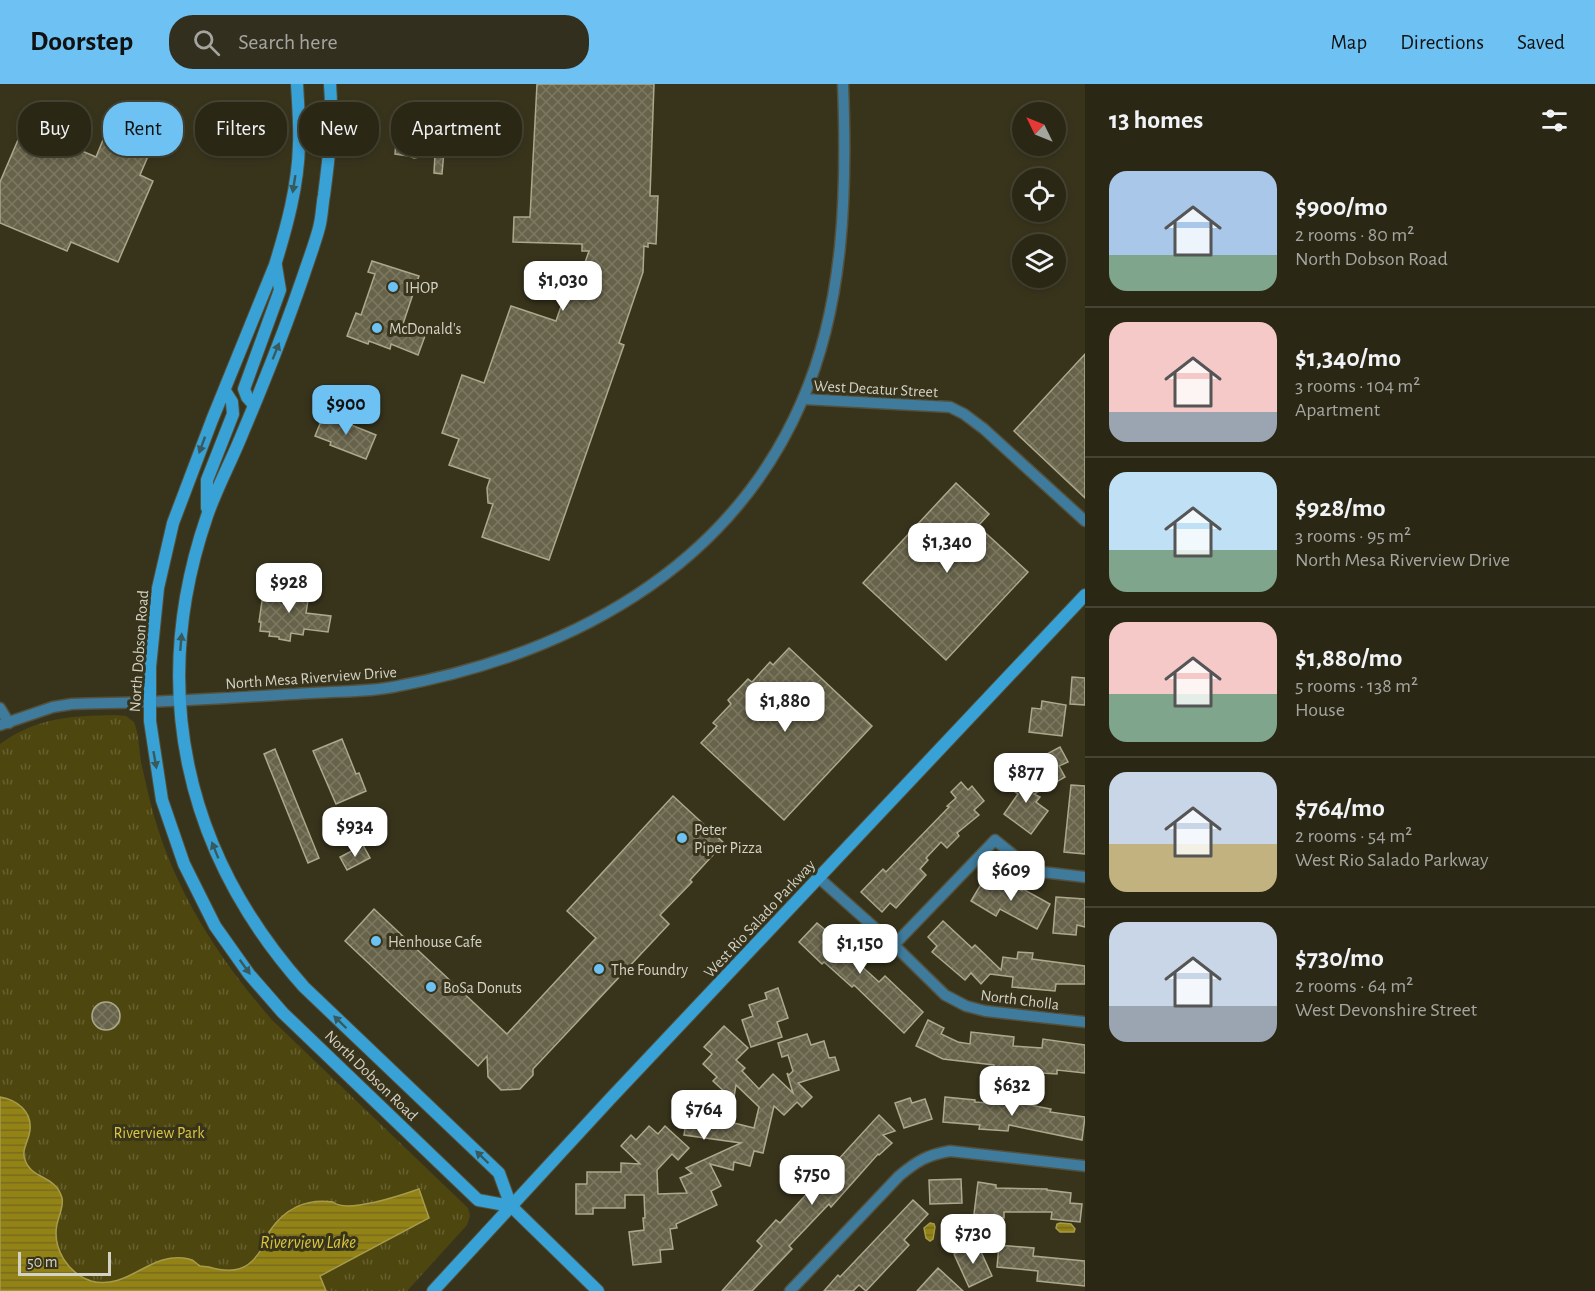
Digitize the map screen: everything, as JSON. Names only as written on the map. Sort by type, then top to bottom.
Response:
[{"type":"main road","name":"North Dobson Road","points":[[297,84],[299,146],[289,217],[275,265],[173,523],[158,588],[151,655],[150,702],[152,742],[162,800],[184,864],[214,926],[249,974],[283,1013],[478,1200],[511,1206]]},
{"type":"main road","name":"North Dobson Road","points":[[330,84],[330,152],[319,227],[286,326],[207,515],[186,595],[180,647],[180,701],[184,738],[198,807],[218,859],[244,909],[273,951],[304,987],[499,1173],[511,1206],[598,1291]]},
{"type":"main road","points":[[254,405],[244,389],[280,290],[275,265]]},
{"type":"main road","points":[[207,515],[207,480],[233,414],[232,402],[225,391]]},
{"type":"main road","name":"West Rio Salado Parkway","points":[[433,1291],[1085,595]]},
{"type":"street","name":"North Mesa Riverview Drive","points":[[5,724],[36,712],[72,704],[180,701],[390,688],[494,663],[537,648],[628,601],[660,579],[710,535],[738,504],[770,462],[803,399],[825,329],[840,256],[845,164],[843,84]]},
{"type":"street","name":"West Decatur Street","points":[[803,399],[950,407],[958,410],[984,429],[1085,521]]},
{"type":"street","points":[[0,708],[5,724],[0,732]]},
{"type":"street","points":[[894,945],[995,840],[1027,866],[1042,872],[1085,877]]},
{"type":"street","name":"North Cholla","points":[[819,878],[894,945],[945,995],[966,1006],[985,1011],[1085,1022]]},
{"type":"street","points":[[790,1291],[899,1176],[916,1162],[932,1154],[950,1151],[1085,1166]]},
{"type":"green space","name":"Riverview Park","points":[[126,716],[134,722],[154,816],[174,872],[201,924],[234,973],[272,1020],[468,1208],[470,1216],[467,1225],[407,1291],[0,1291],[0,744],[41,723],[69,717]]},
{"type":"water","name":"Riverview Lake","points":[[0,1097],[17,1104],[29,1117],[30,1130],[24,1152],[25,1160],[33,1171],[55,1185],[62,1198],[56,1233],[59,1251],[75,1272],[91,1281],[105,1283],[117,1281],[163,1260],[175,1258],[191,1259],[200,1266],[226,1270],[240,1269],[257,1256],[270,1238],[269,1232],[282,1217],[296,1207],[314,1202],[361,1205],[419,1189],[429,1218],[320,1276],[326,1291],[0,1291]]},
{"type":"water","points":[[930,1223],[935,1227],[933,1239],[930,1241],[926,1238],[924,1228]]},
{"type":"water","points":[[1060,1223],[1071,1224],[1075,1229],[1074,1232],[1060,1232],[1056,1228]]},
{"type":"building","points":[[537,84],[654,84],[650,196],[658,196],[656,244],[648,243],[648,247],[644,246],[643,272],[619,343],[624,345],[549,560],[482,537],[493,504],[488,503],[487,488],[490,479],[449,465],[459,439],[442,433],[462,375],[484,383],[511,306],[556,321],[565,295],[573,297],[589,251],[582,251],[582,244],[513,242],[514,217],[530,217]]},
{"type":"building","points":[[18,140],[18,156],[91,155],[96,157],[103,140],[103,156],[148,156],[140,175],[153,181],[118,262],[71,242],[67,251],[0,223],[0,182]]},
{"type":"building","points":[[435,156],[444,156],[442,174],[434,173]]},
{"type":"building","points":[[372,261],[419,276],[402,327],[425,336],[418,355],[391,344],[390,349],[347,336],[356,313],[361,315],[375,274],[368,272]]},
{"type":"building","points":[[1085,354],[1085,498],[1014,431]]},
{"type":"building","points":[[324,414],[376,435],[366,459],[330,445],[331,442],[315,436]]},
{"type":"building","points":[[956,483],[989,514],[978,526],[1028,572],[946,660],[863,583]]},
{"type":"building","points":[[284,586],[298,589],[297,593],[309,594],[306,613],[331,616],[328,632],[304,629],[303,635],[291,633],[290,641],[269,636],[270,632],[260,631],[261,622],[259,622],[264,587],[284,590]]},
{"type":"building","points":[[789,648],[872,726],[784,820],[701,743],[717,726],[713,723],[731,704],[728,700],[748,679],[752,682],[770,662],[773,665]]},
{"type":"building","points":[[1072,677],[1085,678],[1085,705],[1070,704]]},
{"type":"building","points":[[1042,701],[1066,705],[1062,736],[1029,732],[1032,708],[1041,709]]},
{"type":"building","points":[[342,739],[356,774],[359,773],[366,791],[336,804],[313,751]]},
{"type":"building","points":[[1060,747],[1068,762],[1059,766],[1065,777],[1046,788],[1032,762]]},
{"type":"building","points":[[275,749],[319,858],[308,863],[264,754]]},
{"type":"building","points":[[1019,772],[1043,789],[1034,794],[1040,797],[1036,802],[1048,811],[1031,834],[1004,814],[1018,794],[1008,787]]},
{"type":"building","points":[[961,782],[968,790],[972,786],[984,801],[974,810],[979,815],[957,833],[959,836],[947,848],[941,842],[926,858],[928,860],[920,869],[926,875],[896,908],[890,903],[882,912],[861,892],[883,869],[886,872],[949,807],[947,806],[956,798],[951,792]]},
{"type":"building","points":[[1071,785],[1085,786],[1085,854],[1064,852]]},
{"type":"building","points":[[673,796],[724,843],[690,880],[692,882],[660,915],[669,924],[533,1069],[533,1075],[520,1089],[501,1090],[488,1077],[487,1056],[478,1066],[345,941],[374,909],[507,1034],[596,938],[567,911]]},
{"type":"building","points":[[363,845],[370,858],[347,870],[340,857]]},
{"type":"building","points":[[998,877],[1050,904],[1037,929],[1000,909],[996,916],[971,901],[983,881],[993,887]]},
{"type":"building","points":[[1056,897],[1085,899],[1085,927],[1077,925],[1076,935],[1053,933]]},
{"type":"building","points":[[943,921],[972,948],[975,945],[1001,970],[1003,957],[1017,959],[1018,952],[1033,953],[1032,959],[1085,966],[1085,984],[1056,984],[1055,991],[1012,987],[1013,977],[990,974],[981,984],[971,973],[965,980],[932,952],[937,946],[928,937]]},
{"type":"building","points":[[817,923],[828,932],[833,927],[864,956],[858,963],[879,982],[885,976],[923,1012],[904,1033],[854,985],[852,987],[824,962],[822,964],[799,942]]},
{"type":"building","points":[[778,988],[788,1018],[777,1022],[782,1037],[751,1047],[742,1020],[753,1016],[749,1005],[767,999],[765,993]]},
{"type":"building","points":[[106,1002],[116,1006],[120,1016],[116,1026],[106,1030],[96,1026],[92,1016],[96,1006]]},
{"type":"building","points":[[928,1020],[944,1028],[941,1034],[958,1042],[970,1044],[971,1032],[1014,1037],[1013,1046],[1042,1048],[1043,1039],[1085,1045],[1085,1073],[1057,1070],[1057,1074],[994,1070],[994,1065],[943,1059],[916,1046]]},
{"type":"building","points":[[724,1026],[748,1048],[736,1060],[745,1068],[742,1071],[759,1089],[773,1074],[793,1093],[787,1073],[789,1075],[793,1071],[788,1055],[782,1057],[778,1043],[807,1034],[811,1045],[824,1041],[829,1058],[835,1057],[839,1070],[798,1083],[812,1097],[802,1107],[797,1102],[784,1115],[774,1106],[763,1153],[754,1151],[750,1166],[734,1162],[733,1170],[710,1164],[721,1186],[711,1191],[717,1205],[676,1224],[677,1228],[670,1229],[673,1249],[660,1250],[661,1262],[633,1265],[629,1232],[644,1230],[644,1195],[625,1195],[625,1208],[593,1208],[593,1214],[576,1214],[576,1184],[587,1184],[587,1172],[621,1172],[621,1163],[640,1164],[621,1146],[631,1135],[636,1140],[649,1126],[658,1134],[665,1126],[689,1148],[678,1160],[672,1154],[657,1170],[658,1194],[687,1193],[680,1178],[692,1173],[686,1168],[741,1143],[684,1135],[689,1102],[703,1104],[705,1093],[729,1096],[713,1081],[717,1077],[703,1064],[712,1054],[704,1047]],"holes":[[[736,1085],[759,1107],[754,1128],[730,1122]]]},
{"type":"building","points":[[945,1097],[975,1100],[975,1102],[1019,1105],[1019,1103],[1051,1109],[1050,1112],[1085,1117],[1082,1140],[1009,1125],[1008,1131],[979,1129],[980,1125],[943,1122]]},
{"type":"building","points":[[910,1098],[912,1103],[925,1099],[932,1119],[904,1128],[895,1103]]},
{"type":"building","points":[[879,1115],[895,1131],[883,1135],[892,1143],[878,1154],[831,1207],[829,1204],[789,1246],[792,1249],[752,1291],[722,1291],[762,1246],[757,1241],[776,1220],[780,1223]]},
{"type":"building","points":[[961,1179],[962,1203],[930,1204],[929,1180]]},
{"type":"building","points":[[978,1182],[996,1185],[996,1188],[1047,1189],[1071,1193],[1070,1203],[1082,1204],[1080,1222],[1051,1219],[1052,1212],[1004,1212],[1004,1218],[974,1214]]},
{"type":"building","points":[[913,1200],[928,1214],[904,1240],[909,1245],[866,1291],[859,1285],[853,1291],[824,1291],[838,1275],[840,1277]]},
{"type":"building","points":[[977,1243],[992,1276],[969,1287],[954,1254]]},
{"type":"building","points":[[999,1245],[1034,1248],[1033,1256],[1085,1261],[1085,1286],[1037,1281],[1038,1271],[997,1267]]},
{"type":"building","points":[[938,1268],[963,1291],[917,1291]]},
{"type":"place","name":"IHOP","points":[[393,287]]},
{"type":"place","name":"McDonald's","points":[[377,328]]},
{"type":"place","name":"Peter Piper Pizza","points":[[682,838]]},
{"type":"place","name":"Henhouse Cafe","points":[[376,941]]},
{"type":"place","name":"The Foundry","points":[[599,969]]},
{"type":"place","name":"BoSa Donuts","points":[[431,987]]}]
